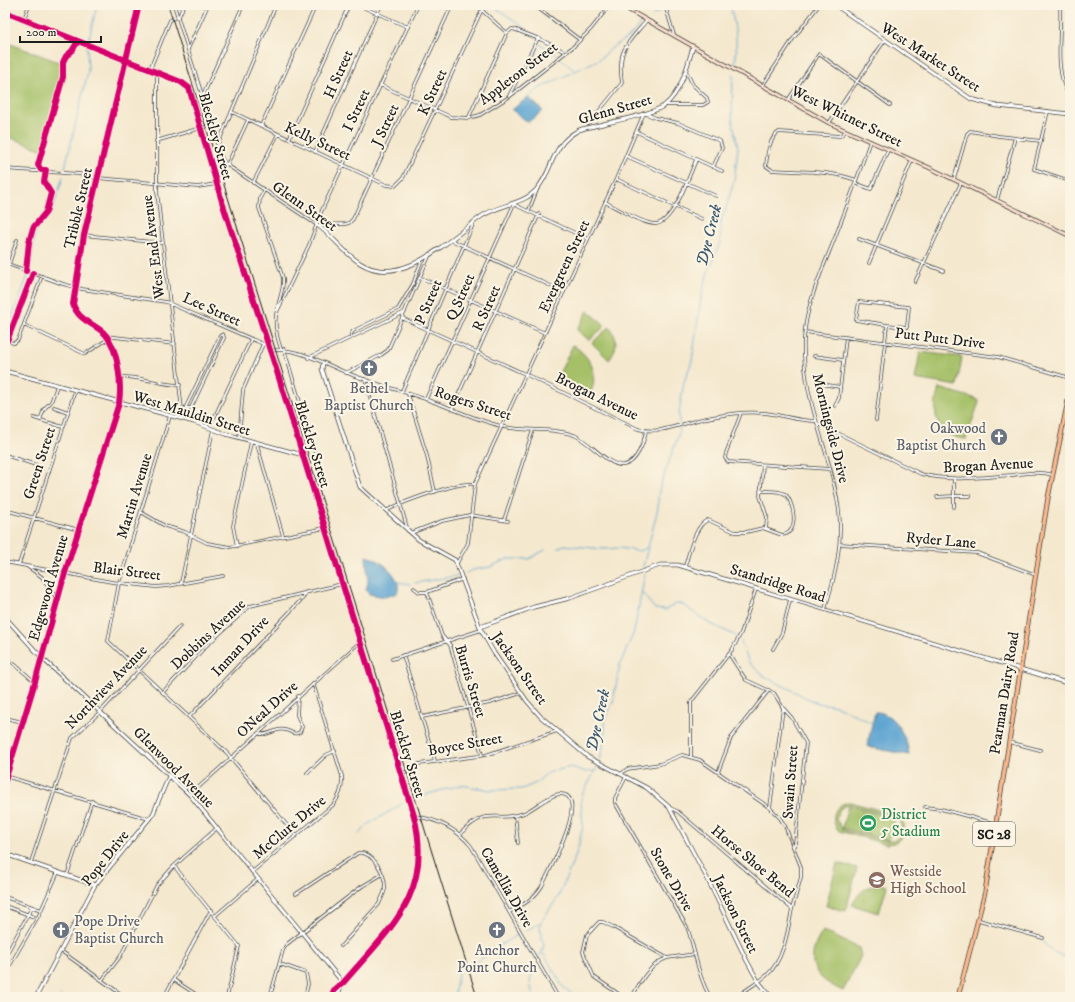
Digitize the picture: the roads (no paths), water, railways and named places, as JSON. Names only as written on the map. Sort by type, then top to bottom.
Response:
[{"type":"highway","name":"Pearman Dairy Road","points":[[958,997],[979,920],[1053,474],[1070,392]]},
{"type":"main road","name":"West Whitner Street","points":[[621,6],[829,123],[912,160],[1070,236]]},
{"type":"street","points":[[24,19],[29,5]]},
{"type":"street","name":"Tribble Street","points":[[107,338],[80,317],[75,311],[73,304],[84,235],[139,5]]},
{"type":"street","name":"Glenn Street","points":[[174,5],[222,159],[227,165],[264,191],[317,225],[353,258],[372,269],[396,269],[429,256],[492,210],[513,204],[526,198],[538,189]]},
{"type":"street","points":[[150,69],[170,20],[178,16],[184,5]]},
{"type":"street","points":[[188,49],[208,5]]},
{"type":"street","points":[[202,98],[242,5]]},
{"type":"street","points":[[217,145],[276,5]]},
{"type":"street","points":[[261,126],[316,5]]},
{"type":"street","points":[[288,139],[349,5]]},
{"type":"street","points":[[358,5],[408,27]]},
{"type":"street","name":"H Street","points":[[315,152],[381,5]]},
{"type":"street","name":"I Street","points":[[276,314],[343,164],[418,5]]},
{"type":"street","name":"J Street","points":[[317,225],[349,223],[372,178],[451,7],[450,5]]},
{"type":"street","points":[[476,5],[482,12],[507,32]]},
{"type":"street","name":"K Street","points":[[396,186],[403,178],[484,5]]},
{"type":"street","points":[[534,5],[580,40]]},
{"type":"street","name":"Appleton Street","points":[[380,85],[451,117],[469,118],[486,112],[509,97],[580,40],[610,5]]},
{"type":"street","points":[[621,6],[628,5]]},
{"type":"street","points":[[665,5],[674,35]]},
{"type":"street","points":[[762,86],[793,39],[819,5]]},
{"type":"street","name":"West Market Street","points":[[835,5],[971,99],[997,106],[1070,114]]},
{"type":"street","points":[[1060,5],[1060,74],[1064,89],[1070,98]]},
{"type":"street","name":"Bleckley Street","points":[[5,12],[150,69],[181,82],[189,88],[216,184],[271,351],[414,816],[418,837],[419,862],[411,893],[399,917],[343,982],[334,990],[331,997]]},
{"type":"street","points":[[590,121],[622,83],[620,61],[622,54],[630,40],[647,20]]},
{"type":"street","points":[[469,118],[507,32],[512,29],[516,30],[538,38],[565,52]]},
{"type":"street","points":[[509,97],[538,38]]},
{"type":"street","points":[[829,123],[885,40]]},
{"type":"street","name":"Glenn Street","points":[[529,210],[556,150],[568,135],[587,127],[644,113],[665,105],[678,89],[694,47]]},
{"type":"street","points":[[788,101],[818,55],[822,56],[890,105]]},
{"type":"street","points":[[665,105],[703,105],[708,102],[693,85],[686,70]]},
{"type":"street","name":"West End Avenue","points":[[157,72],[156,183],[171,304],[183,420]]},
{"type":"street","points":[[1048,111],[1034,169],[1070,181]]},
{"type":"street","name":"Kelly Street","points":[[232,112],[386,185],[396,186]]},
{"type":"street","points":[[644,113],[656,118],[678,123],[720,141],[722,148],[713,167]]},
{"type":"street","name":"Evergreen Street","points":[[457,563],[468,543],[470,515],[475,484],[616,180],[644,113]]},
{"type":"street","points":[[227,165],[248,120]]},
{"type":"street","points":[[156,141],[211,125]]},
{"type":"street","points":[[846,131],[840,136],[779,132],[773,139],[767,156],[766,166],[772,170],[837,174],[856,181],[871,189],[888,150]]},
{"type":"street","points":[[954,180],[967,134],[970,131],[1041,141]]},
{"type":"street","points":[[637,132],[722,171]]},
{"type":"street","points":[[253,183],[278,134]]},
{"type":"street","points":[[997,200],[1016,138]]},
{"type":"street","name":"Morningside Drive","points":[[825,610],[834,578],[840,544],[839,510],[830,469],[816,422],[806,373],[805,332],[810,307],[870,141]]},
{"type":"street","points":[[626,156],[716,196]]},
{"type":"street","points":[[605,202],[651,223],[657,224],[666,219],[675,207],[696,160]]},
{"type":"street","points":[[869,263],[912,160]]},
{"type":"street","points":[[5,169],[79,174],[98,178],[198,187],[216,184]]},
{"type":"street","points":[[616,180],[702,220]]},
{"type":"street","points":[[915,282],[961,183]]},
{"type":"street","points":[[264,191],[260,198],[259,208],[283,278],[282,290],[276,314],[276,332],[283,349],[324,482]]},
{"type":"street","points":[[513,204],[539,214],[588,239]]},
{"type":"street","name":"Q Street","points":[[426,399],[513,204]]},
{"type":"street","name":"R Street","points":[[452,409],[539,214]]},
{"type":"street","name":"P Street","points":[[402,391],[465,247],[474,222]]},
{"type":"street","points":[[84,235],[163,243]]},
{"type":"street","points":[[859,239],[944,271]]},
{"type":"street","points":[[9,264],[17,240]]},
{"type":"street","points":[[451,240],[564,292]]},
{"type":"street","points":[[346,372],[385,353],[391,344],[421,278],[429,256]]},
{"type":"street","points":[[351,337],[353,331],[398,309],[413,284],[422,259]]},
{"type":"street","name":"Lee Street","points":[[5,263],[75,287],[171,304],[269,346]]},
{"type":"street","points":[[5,341],[16,342],[24,325],[42,276]]},
{"type":"street","points":[[421,278],[545,333]]},
{"type":"street","points":[[859,302],[909,307],[907,327],[887,325],[856,320],[859,302]]},
{"type":"street","points":[[308,358],[405,312]]},
{"type":"street","name":"Brogan Avenue","points":[[402,318],[526,374],[620,421],[646,431],[661,430],[707,417],[741,413],[764,413],[816,422],[921,474],[935,478],[1030,473],[1053,474]]},
{"type":"street","points":[[24,325],[85,354],[107,338],[175,344]]},
{"type":"street","points":[[876,420],[887,325]]},
{"type":"street","name":"Putt Putt Drive","points":[[805,332],[846,336],[998,357],[1070,378]]},
{"type":"street","points":[[183,413],[187,408],[220,336],[223,334],[224,338],[191,408],[187,408]]},
{"type":"street","points":[[835,406],[840,387],[846,336]]},
{"type":"street","points":[[107,338],[121,377],[120,402]]},
{"type":"street","points":[[206,426],[215,416],[251,339]]},
{"type":"street","points":[[239,438],[243,390],[263,344]]},
{"type":"street","points":[[271,351],[283,349]]},
{"type":"street","name":"Rogers Street","points":[[283,349],[502,426],[561,432],[583,439],[611,462],[619,466],[626,465],[632,461],[644,442],[646,431]]},
{"type":"street","points":[[814,356],[843,360]]},
{"type":"street","points":[[323,364],[322,369],[360,487],[410,532],[426,544],[452,557],[457,563]]},
{"type":"street","name":"West Mauldin Street","points":[[5,371],[206,426],[213,430],[257,444],[303,455]]},
{"type":"street","points":[[121,377],[132,377],[161,384],[180,385]]},
{"type":"street","points":[[365,379],[410,532]]},
{"type":"street","points":[[821,384],[840,387]]},
{"type":"street","points":[[40,420],[44,409],[51,402],[57,386]]},
{"type":"street","name":"Green Street","points":[[18,564],[75,391]]},
{"type":"street","points":[[408,394],[427,456],[436,492]]},
{"type":"street","name":"Edgewood Avenue","points":[[5,781],[42,658],[57,599],[120,402]]},
{"type":"street","points":[[54,407],[68,412]]},
{"type":"street","points":[[741,413],[726,453],[725,458],[728,462],[830,469]]},
{"type":"street","name":"Martin Avenue","points":[[139,669],[108,641],[119,583],[170,416]]},
{"type":"street","points":[[34,418],[63,427]]},
{"type":"street","points":[[181,583],[213,430]]},
{"type":"street","points":[[504,520],[533,430]]},
{"type":"street","points":[[238,546],[233,526],[251,442]]},
{"type":"street","points":[[257,444],[283,536]]},
{"type":"street","points":[[5,455],[36,465]]},
{"type":"street","points":[[763,465],[760,491],[761,501],[768,519],[766,529]]},
{"type":"street","points":[[954,478],[954,507]]},
{"type":"street","points":[[386,510],[402,503],[461,484],[475,484]]},
{"type":"street","points":[[685,566],[695,536],[705,521],[711,520],[736,532],[766,529],[786,535],[794,527],[789,499],[786,495],[780,492],[760,491]]},
{"type":"street","points":[[937,497],[970,496]]},
{"type":"street","points":[[5,510],[79,530]]},
{"type":"street","points":[[141,512],[165,526],[218,545],[238,546],[325,528]]},
{"type":"street","points":[[410,532],[442,521],[470,515],[508,520]]},
{"type":"street","name":"Ryder Lane","points":[[840,544],[977,553],[1036,575]]},
{"type":"street","name":"Blair Street","points":[[5,562],[119,583],[163,587],[223,576]]},
{"type":"street","name":"Jackson Street","points":[[457,563],[481,629],[494,653],[534,710],[594,761],[647,788],[669,807],[758,981],[771,997]]},
{"type":"street","name":"Standridge Road","points":[[481,629],[534,607],[570,598],[660,566],[670,564],[685,566],[1070,684]]},
{"type":"street","name":"Blair Street","points":[[27,566],[42,577],[57,599]]},
{"type":"street","points":[[414,588],[419,592],[427,592],[463,579]]},
{"type":"street","name":"Dobbins Avenue","points":[[163,692],[206,646],[250,606],[342,584]]},
{"type":"street","points":[[621,774],[627,769],[660,764],[682,755],[691,756],[691,702],[729,654],[741,633],[757,588]]},
{"type":"street","name":"Inman Drive","points":[[190,716],[303,598],[306,592]]},
{"type":"street","name":"Burris Street","points":[[427,592],[442,636],[448,641],[482,755]]},
{"type":"street","points":[[773,649],[782,633],[790,598]]},
{"type":"street","name":"Glenwood Avenue","points":[[5,617],[42,658],[190,795],[343,982]]},
{"type":"street","name":"Northview Avenue","points":[[31,863],[70,741],[101,711],[180,626]]},
{"type":"street","points":[[392,659],[481,629]]},
{"type":"street","name":"ONeal Drive","points":[[190,795],[298,695],[314,683],[360,641]]},
{"type":"street","name":"Swain Street","points":[[729,654],[746,680],[774,693],[783,708],[792,718],[806,743],[799,815],[795,844],[793,847]]},
{"type":"street","points":[[403,655],[436,761]]},
{"type":"street","points":[[5,656],[35,682]]},
{"type":"street","points":[[139,669],[190,716],[231,757],[296,836]]},
{"type":"street","name":"McClure Drive","points":[[252,872],[333,805],[340,793],[342,776],[336,751],[314,683]]},
{"type":"street","points":[[718,772],[731,738],[769,690]]},
{"type":"street","points":[[422,717],[469,708],[521,693]]},
{"type":"street","points":[[258,733],[263,735],[282,730],[295,734],[300,732],[302,727],[297,715],[298,695]]},
{"type":"street","points":[[770,808],[783,708]]},
{"type":"street","points":[[5,718],[23,722]]},
{"type":"street","name":"Boyce Street","points":[[400,774],[419,764],[482,755],[531,741],[558,731]]},
{"type":"street","points":[[1009,742],[1040,750]]},
{"type":"street","points":[[307,773],[326,755],[336,751]]},
{"type":"street","name":"Horse Shoe Bend","points":[[669,807],[677,811],[792,909],[801,874],[785,826],[770,808],[718,772],[691,756]]},
{"type":"street","points":[[6,776],[92,801],[150,820]]},
{"type":"street","name":"Pope Drive","points":[[36,997],[95,885],[150,820],[169,776]]},
{"type":"street","name":"Stone Drive","points":[[626,777],[615,798],[615,803],[687,927],[695,954],[700,979],[710,997]]},
{"type":"street","points":[[460,834],[475,821],[486,816],[515,816],[528,811],[557,794],[566,795],[570,798],[573,808],[570,824],[540,890],[528,901],[509,912]]},
{"type":"street","points":[[67,875],[92,801]]},
{"type":"street","points":[[925,807],[941,809],[996,824]]},
{"type":"street","name":"Camellia Drive","points":[[414,816],[434,820],[460,834],[477,856],[558,997]]},
{"type":"street","points":[[515,816],[518,842]]},
{"type":"street","points":[[102,980],[120,957],[157,885],[174,866],[217,828]]},
{"type":"street","points":[[296,894],[358,853],[363,852],[372,858],[377,864],[385,889],[379,904],[341,946]]},
{"type":"street","points":[[5,854],[95,885]]},
{"type":"street","points":[[174,866],[216,915],[239,946],[227,997]]},
{"type":"street","points":[[5,974],[37,918],[58,872]]},
{"type":"street","points":[[270,997],[283,950],[287,944],[361,887],[381,875]]},
{"type":"street","points":[[216,915],[258,879]]},
{"type":"street","points":[[5,897],[41,910]]},
{"type":"street","points":[[5,906],[37,918]]},
{"type":"street","points":[[5,957],[32,907]]},
{"type":"street","points":[[737,997],[766,976],[775,965],[788,930],[792,909]]},
{"type":"street","points":[[164,997],[211,910]]},
{"type":"street","points":[[979,920],[1042,938]]},
{"type":"street","points":[[623,997],[594,977],[583,952],[587,935],[599,922],[604,922],[613,926],[667,958]]},
{"type":"street","points":[[61,951],[125,997]]},
{"type":"street","points":[[632,997],[651,968],[661,961],[667,958],[695,954]]},
{"type":"street","points":[[280,964],[306,973],[308,984],[305,997]]},
{"type":"street","points":[[174,980],[200,997]]},
{"type":"street","name":"Bleckley Street","points":[[337,997],[343,982]]},
{"type":"water","points":[[528,97],[543,111],[528,122],[512,110]]},
{"type":"water","points":[[366,556],[384,565],[394,575],[398,587],[397,593],[385,597],[369,594],[366,590],[368,582]]},
{"type":"water","points":[[875,712],[888,716],[899,727],[906,741],[909,755],[867,746]]},
{"type":"waterway","points":[[88,43],[97,5]]},
{"type":"waterway","points":[[492,5],[535,35]]},
{"type":"waterway","name":"Dye Creek","points":[[730,5],[735,26],[736,58],[734,65]]},
{"type":"waterway","points":[[653,15],[665,8]]},
{"type":"waterway","points":[[528,97],[538,89],[600,59],[612,48],[631,35],[641,22]]},
{"type":"waterway","points":[[539,43],[557,55]]},
{"type":"waterway","points":[[65,168],[88,71],[87,46]]},
{"type":"waterway","points":[[561,59],[574,70]]},
{"type":"waterway","name":"Dye Creek","points":[[679,423],[679,413],[684,382],[692,361],[701,298],[707,275],[720,243],[721,219],[734,181],[738,148],[732,117],[733,74]]},
{"type":"waterway","points":[[30,269],[35,233],[40,225],[51,214],[63,177]]},
{"type":"waterway","points":[[5,334],[28,276]]},
{"type":"waterway","name":"Dye Creek","points":[[643,567],[658,508],[658,495],[680,431],[679,427]]},
{"type":"waterway","points":[[558,548],[564,545],[603,549],[620,548],[639,551],[649,547]]},
{"type":"waterway","points":[[466,573],[473,570],[490,567],[508,559],[529,559],[545,550]]},
{"type":"waterway","name":"Dye Creek","points":[[600,761],[605,737],[605,720],[613,702],[620,664],[634,632],[645,574]]},
{"type":"waterway","points":[[415,583],[457,576]]},
{"type":"waterway","points":[[397,582],[410,584]]},
{"type":"waterway","points":[[642,593],[655,609],[665,610],[676,604],[682,604],[707,622],[736,636]]},
{"type":"waterway","points":[[741,641],[749,663],[764,676],[818,703],[837,706],[872,723]]},
{"type":"waterway","name":"Dye Creek","points":[[540,956],[544,946],[540,929],[541,922],[558,897],[577,852],[583,826],[581,803],[582,795],[599,764]]},
{"type":"waterway","points":[[421,796],[461,785],[490,790],[522,789],[536,783],[547,773],[554,771],[571,767],[586,772],[595,771]]},
{"type":"waterway","points":[[359,834],[370,823],[402,804]]},
{"type":"waterway","points":[[526,931],[541,922]]},
{"type":"waterway","points":[[473,964],[506,941],[518,935]]},
{"type":"waterway","points":[[1043,942],[1051,951],[1070,959]]},
{"type":"waterway","points":[[543,953],[563,987],[576,997]]},
{"type":"waterway","name":"Dye Creek","points":[[533,965],[530,982],[533,997]]},
{"type":"waterway","points":[[454,997],[458,973],[463,966]]},
{"type":"railway","points":[[168,5],[477,997]]},
{"type":"place","name":"Bethel Baptist Church","points":[[369,368]]},
{"type":"place","name":"Oakwood Baptist Church","points":[[999,437]]},
{"type":"place","name":"District 5 Stadium","points":[[868,823]]},
{"type":"place","name":"Westside High School","points":[[877,880]]},
{"type":"place","name":"Pope Drive Baptist Church","points":[[61,930]]},
{"type":"place","name":"Anchor Point Church","points":[[497,930]]}]
